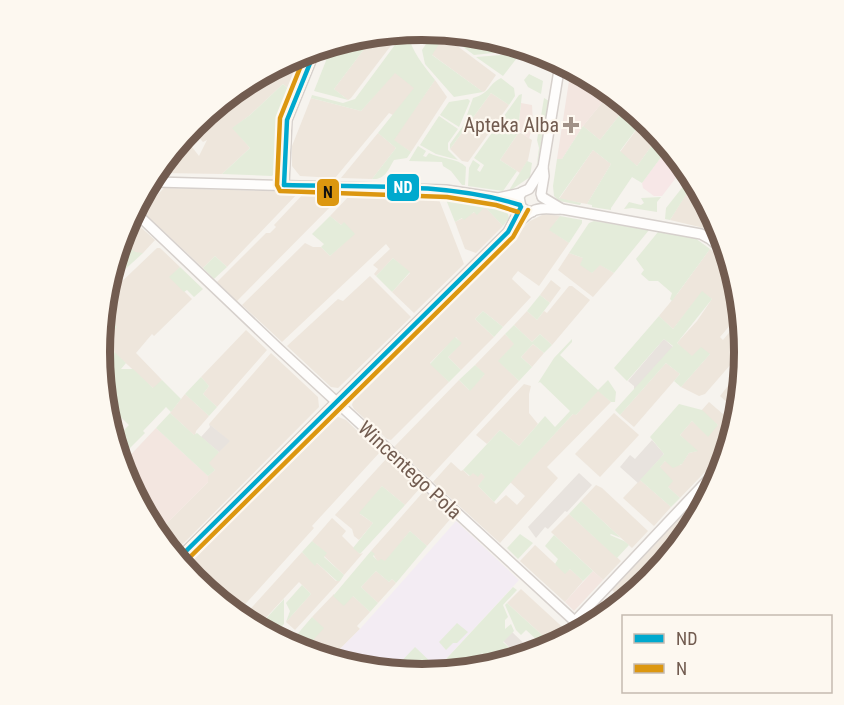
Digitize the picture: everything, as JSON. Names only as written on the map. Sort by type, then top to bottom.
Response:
[{"type":"street","points":[[284,185],[287,120],[311,61]]},
{"type":"street","points":[[183,554],[508,232],[518,226],[541,204],[543,166],[559,72]]},
{"type":"street","points":[[508,232],[520,206],[519,200],[543,166]]},
{"type":"street","points":[[161,182],[448,190],[498,198],[520,206],[526,211],[562,208],[701,234],[712,238]]},
{"type":"street","points":[[498,198],[537,190],[541,196],[562,208]]},
{"type":"street","name":"Wincentego Pola","points":[[141,218],[336,402],[577,623]]},
{"type":"street","points":[[580,622],[705,484]]},
{"type":"shaded area","points":[[440,41],[452,42],[496,75],[483,92],[431,54]]},
{"type":"shaded area","points":[[394,42],[351,98],[348,100],[334,89],[367,45]]},
{"type":"shaded area","points":[[299,66],[289,89],[283,84],[233,128],[250,148],[222,174],[167,173],[190,144],[199,156],[207,140],[203,142],[197,136],[232,105],[266,82]]},
{"type":"shaded area","points":[[395,72],[415,88],[393,115],[389,113],[335,178],[300,176],[292,166],[292,146],[311,98],[361,111]]},
{"type":"shaded area","points":[[570,78],[578,82],[604,100],[583,126],[562,159],[557,159]]},
{"type":"shaded area","points":[[435,80],[447,97],[411,152],[393,140]]},
{"type":"shaded area","points":[[491,93],[509,105],[468,162],[462,161],[450,149]]},
{"type":"shaded area","points":[[604,100],[621,113],[600,140],[583,126]]},
{"type":"shaded area","points":[[521,103],[532,105],[533,123],[529,139],[518,130]]},
{"type":"shaded area","points":[[638,127],[653,143],[637,166],[620,152]]},
{"type":"shaded area","points":[[519,132],[532,140],[528,160],[520,173],[500,160]]},
{"type":"shaded area","points":[[378,133],[396,148],[372,179],[341,178]]},
{"type":"shaded area","points":[[593,150],[611,164],[587,204],[559,199]]},
{"type":"shaded area","points":[[663,154],[678,175],[662,196],[654,196],[643,188],[642,183]]},
{"type":"shaded area","points":[[164,188],[299,192],[227,267],[215,256],[203,268],[143,212]]},
{"type":"shaded area","points":[[688,190],[708,229],[670,220]]},
{"type":"shaded area","points":[[305,192],[344,193],[237,301],[217,282],[266,233],[270,233],[276,227],[274,225]]},
{"type":"shaded area","points":[[351,194],[438,197],[464,264],[414,313],[392,292],[410,273],[393,258],[376,276],[374,274],[378,269],[373,265],[390,249],[386,244],[282,342],[242,305],[305,243],[313,247],[321,247],[330,256],[354,234],[344,223],[341,225],[330,216]]},
{"type":"shaded area","points":[[485,207],[503,226],[476,253],[465,249],[455,222]]},
{"type":"shaded area","points":[[544,214],[560,216],[550,230],[569,243],[539,286],[518,271],[512,279],[531,297],[503,327],[483,311],[475,319],[494,337],[461,370],[448,357],[461,343],[456,337],[430,363],[449,382],[391,440],[387,439],[354,409],[352,405],[355,394],[530,221]]},
{"type":"shaded area","points":[[138,224],[155,240],[143,253],[135,253],[129,247]]},
{"type":"shaded area","points":[[157,248],[160,248],[180,267],[170,277],[192,299],[154,336],[152,334],[136,353],[162,380],[154,389],[110,349],[118,286]]},
{"type":"shaded area","points":[[710,249],[718,256],[728,292],[732,323],[720,337],[723,340],[733,328],[734,361],[705,394],[699,396],[681,387],[710,354],[692,357],[677,343],[697,321],[712,299],[702,292],[673,329],[659,316]]},
{"type":"shaded area","points":[[569,253],[583,258],[592,273],[599,264],[614,273],[593,297],[558,270]]},
{"type":"shaded area","points":[[370,276],[411,317],[338,388],[331,387],[287,346],[338,299],[343,301]]},
{"type":"shaded area","points":[[551,280],[561,288],[550,303],[540,295]]},
{"type":"shaded area","points":[[569,286],[590,300],[552,345],[540,334],[532,342],[514,325],[527,311],[537,320],[544,311],[547,313]]},
{"type":"shaded area","points":[[246,330],[267,350],[217,407],[203,394],[209,386],[201,377]]},
{"type":"shaded area","points":[[505,334],[515,344],[499,361],[519,381],[429,478],[394,447],[459,380],[469,390],[484,375],[475,365]]},
{"type":"shaded area","points":[[664,339],[673,347],[634,390],[634,386],[628,381]]},
{"type":"shaded area","points":[[533,344],[544,353],[532,367],[521,357]]},
{"type":"shaded area","points":[[271,353],[318,397],[319,407],[179,548],[163,527],[208,482],[208,476],[215,470],[208,463],[229,441],[209,424]]},
{"type":"shaded area","points":[[666,363],[680,374],[634,427],[620,415]]},
{"type":"shaded area","points":[[731,382],[729,405],[720,396]]},
{"type":"shaded area","points":[[524,384],[531,386],[529,413],[538,424],[519,446],[500,430],[487,444],[476,435]]},
{"type":"shaded area","points":[[598,390],[611,402],[547,467],[558,478],[500,543],[433,482],[451,462],[469,476],[473,472],[481,473],[486,477],[478,486],[496,504],[506,495],[517,505],[525,496],[510,482]]},
{"type":"shaded area","points":[[185,394],[209,416],[196,431],[195,436],[170,413]]},
{"type":"shaded area","points":[[709,402],[727,417],[713,463],[680,498],[668,487],[659,468],[665,461],[681,465],[689,453],[697,451],[680,435],[692,421],[707,434],[718,425],[701,411]]},
{"type":"shaded area","points":[[614,413],[639,435],[600,477],[575,454]]},
{"type":"shaded area","points":[[336,416],[346,420],[381,451],[312,526],[314,528],[242,607],[216,587],[188,559],[329,420]]},
{"type":"shaded area","points":[[209,424],[230,441],[219,452],[201,437],[210,427]]},
{"type":"shaded area","points":[[156,428],[208,476],[208,482],[163,527],[142,490],[129,457]]},
{"type":"shaded area","points":[[652,440],[664,454],[638,483],[620,467],[630,455],[635,459]]},
{"type":"shaded area","points":[[387,458],[420,488],[405,505],[382,486],[360,514],[373,523],[359,540],[354,536],[352,529],[335,515]]},
{"type":"shaded area","points":[[579,473],[592,485],[567,512],[565,511],[548,529],[545,527],[536,538],[528,527]]},
{"type":"shaded area","points":[[640,480],[671,507],[654,526],[623,498]]},
{"type":"shaded area","points":[[596,485],[648,531],[632,548],[581,501]]},
{"type":"shaded area","points":[[424,491],[452,517],[427,546],[410,531],[385,562],[378,562],[371,551]]},
{"type":"shaded area","points":[[696,501],[670,542],[643,573],[618,595],[612,590]]},
{"type":"shaded area","points":[[569,514],[621,561],[603,580],[551,532]]},
{"type":"shaded area","points":[[332,518],[346,531],[342,536],[360,554],[363,553],[344,575],[324,556],[326,553],[312,541]]},
{"type":"shaded area","points":[[456,521],[519,580],[441,664],[381,662],[336,653]]},
{"type":"shaded area","points":[[535,545],[565,573],[570,569],[583,581],[565,602],[520,561]]},
{"type":"shaded area","points":[[302,552],[315,565],[317,563],[336,581],[340,581],[295,630],[286,622],[311,594],[299,582],[263,621],[248,611]]},
{"type":"shaded area","points":[[376,571],[389,582],[392,579],[396,583],[378,603],[361,587]]},
{"type":"shaded area","points":[[593,571],[603,580],[574,611],[565,602]]},
{"type":"shaded area","points":[[521,589],[565,629],[546,639],[507,603]]},
{"type":"shaded area","points":[[334,594],[334,596],[353,596],[370,612],[357,626],[360,629],[336,653],[310,644],[323,628],[312,617]]},
{"type":"shaded area","points":[[512,632],[527,646],[513,651],[503,641]]},
{"type":"green space","points":[[428,40],[441,41],[432,55],[483,92],[454,97],[425,64],[422,50]]},
{"type":"green space","points":[[398,41],[410,41],[422,64],[435,80],[394,140],[411,152],[407,158],[394,160],[388,171],[380,178],[372,179],[396,148],[378,133],[414,88],[395,73],[361,111],[311,98],[312,95],[343,103],[355,99]]},
{"type":"green space","points":[[457,42],[505,52],[474,55]]},
{"type":"green space","points":[[367,45],[334,89],[348,100],[314,91],[328,55]]},
{"type":"green space","points":[[512,54],[517,58],[503,76],[476,57]]},
{"type":"green space","points":[[529,74],[543,81],[541,94],[528,87],[524,80]]},
{"type":"green space","points":[[501,78],[514,88],[515,96],[509,105],[491,93],[450,149],[450,144],[463,126],[473,98],[483,94]]},
{"type":"green space","points":[[283,84],[293,93],[283,121],[281,158],[277,171],[272,176],[222,174],[250,148],[232,128],[250,115]]},
{"type":"green space","points":[[522,94],[519,132],[500,160],[517,171],[503,191],[468,186],[469,168],[473,160],[480,165],[477,170],[480,172],[484,165],[474,158]]},
{"type":"green space","points":[[544,98],[549,101],[536,170],[539,148],[537,140]]},
{"type":"green space","points":[[468,99],[470,101],[459,127],[440,115],[449,102]]},
{"type":"green space","points":[[621,113],[638,127],[620,151],[637,166],[653,143],[663,154],[642,183],[632,177],[611,210],[587,204],[611,164],[593,150],[559,198],[581,203],[580,205],[559,201],[554,196],[553,186],[557,159],[562,159],[583,126],[600,140]]},
{"type":"green space","points":[[439,116],[458,129],[448,143],[448,150],[458,160],[436,154],[420,145]]},
{"type":"green space","points":[[418,146],[426,151],[423,156],[426,157],[429,153],[463,164],[466,167],[465,185],[462,185],[451,171],[443,166],[442,162],[409,161]]},
{"type":"green space","points":[[527,161],[532,163],[530,177],[508,192]]},
{"type":"green space","points":[[685,185],[689,191],[670,220],[665,219],[666,208]]},
{"type":"green space","points":[[445,197],[503,207],[507,210],[509,218],[503,226],[485,207],[477,215],[474,212],[464,220],[462,218],[455,222]]},
{"type":"green space","points":[[661,197],[657,202],[657,212],[624,209],[629,202],[641,205],[644,203],[641,198]]},
{"type":"green space","points":[[330,216],[341,225],[344,222],[355,234],[330,256],[321,247],[324,244],[312,234]]},
{"type":"green space","points":[[560,216],[582,220],[569,243],[549,230]]},
{"type":"green space","points":[[594,221],[649,230],[614,273],[600,265],[592,273],[580,265],[583,258],[569,253],[589,223]]},
{"type":"green space","points":[[658,232],[695,238],[710,249],[672,301],[670,299],[672,293],[658,281],[649,281],[641,274],[644,270],[636,259]]},
{"type":"green space","points":[[129,247],[135,252],[143,253],[121,273]]},
{"type":"green space","points":[[215,256],[227,267],[214,279],[203,268]]},
{"type":"green space","points":[[393,258],[410,272],[392,292],[376,276]]},
{"type":"green space","points":[[180,267],[203,289],[194,297],[187,290],[184,292],[169,277]]},
{"type":"green space","points":[[702,291],[712,299],[677,343],[692,356],[701,347],[710,354],[681,387],[674,381],[680,374],[666,363],[620,415],[615,410],[673,346],[664,339],[627,381],[614,368],[659,316],[673,329]]},
{"type":"green space","points":[[540,295],[550,303],[537,320],[527,311]]},
{"type":"green space","points":[[483,311],[503,327],[494,337],[475,319]]},
{"type":"green space","points":[[112,322],[117,327],[111,333],[113,336],[111,339],[111,332]]},
{"type":"green space","points":[[514,325],[532,342],[540,334],[552,345],[544,353],[533,344],[521,357],[532,367],[519,381],[498,361],[514,344],[505,334]]},
{"type":"green space","points":[[455,337],[462,343],[448,357],[461,370],[449,382],[430,364]]},
{"type":"green space","points":[[572,339],[560,355],[598,390],[608,380],[616,392],[615,402],[611,402],[598,391],[576,415],[573,414],[494,502],[478,486],[485,477],[481,473],[478,477],[473,473],[470,476],[463,470],[500,430],[519,446],[545,416],[555,427],[570,411],[540,382],[538,383],[554,358]]},
{"type":"green space","points":[[110,348],[126,363],[121,369],[133,369],[153,388],[162,380],[181,399],[171,412],[166,407],[127,451],[120,431],[122,432],[129,425],[116,413]]},
{"type":"green space","points":[[475,365],[485,374],[470,391],[459,380]]},
{"type":"green space","points":[[201,377],[209,386],[203,394],[217,407],[209,416],[185,394]]},
{"type":"green space","points":[[679,404],[702,410],[718,425],[708,437],[692,421],[680,435],[698,451],[689,453],[682,464],[673,468],[665,461],[660,467],[673,481],[668,487],[680,498],[671,507],[640,480],[664,454],[650,437]]},
{"type":"green space","points":[[170,413],[194,435],[197,433],[219,452],[209,463],[215,470],[208,476],[156,428]]},
{"type":"green space","points":[[382,486],[405,505],[360,554],[353,548],[373,523],[359,513]]},
{"type":"green space","points":[[581,501],[621,538],[610,535],[629,545],[617,558],[569,514]]},
{"type":"green space","points":[[410,531],[427,546],[396,583],[392,579],[389,582],[376,571],[361,587],[378,603],[370,612],[353,596],[344,606],[333,596],[371,551],[378,561],[381,559],[385,561]]},
{"type":"green space","points":[[520,534],[533,543],[518,559],[507,548]]},
{"type":"green space","points":[[554,535],[593,571],[583,581],[570,569],[565,574],[555,564],[558,559],[545,546]]},
{"type":"green space","points":[[312,541],[327,553],[324,557],[344,575],[340,581],[337,581],[317,563],[315,566],[302,552]]},
{"type":"green space","points":[[302,585],[311,594],[286,622],[290,611],[286,603]]},
{"type":"green space","points":[[513,587],[517,590],[503,605],[508,617],[505,620],[505,629],[511,624],[514,631],[503,642],[513,651],[487,658],[482,653],[475,660],[442,664]]},
{"type":"green space","points":[[284,599],[284,624],[279,629],[263,621]]},
{"type":"green space","points":[[507,603],[546,639],[539,642],[526,630],[521,635],[516,630],[505,605]]},
{"type":"green space","points":[[312,617],[324,628],[310,644],[295,637]]},
{"type":"green space","points":[[457,623],[468,632],[446,650],[439,642]]},
{"type":"green space","points":[[415,647],[433,664],[402,664],[399,664]]},
{"type":"transit line","name":"ND","points":[[284,185],[287,120],[311,61]]},
{"type":"transit line","name":"N","points":[[301,65],[280,118],[277,185],[280,191],[447,197],[496,205],[518,212]]},
{"type":"transit line","name":"ND","points":[[284,185],[434,189],[463,192],[520,205]]},
{"type":"transit line","name":"ND","points":[[183,554],[508,232],[521,207]]},
{"type":"transit line","name":"N","points":[[188,559],[513,237],[528,210]]},
{"type":"place","name":"Apteka Alba","points":[[571,125]]}]
